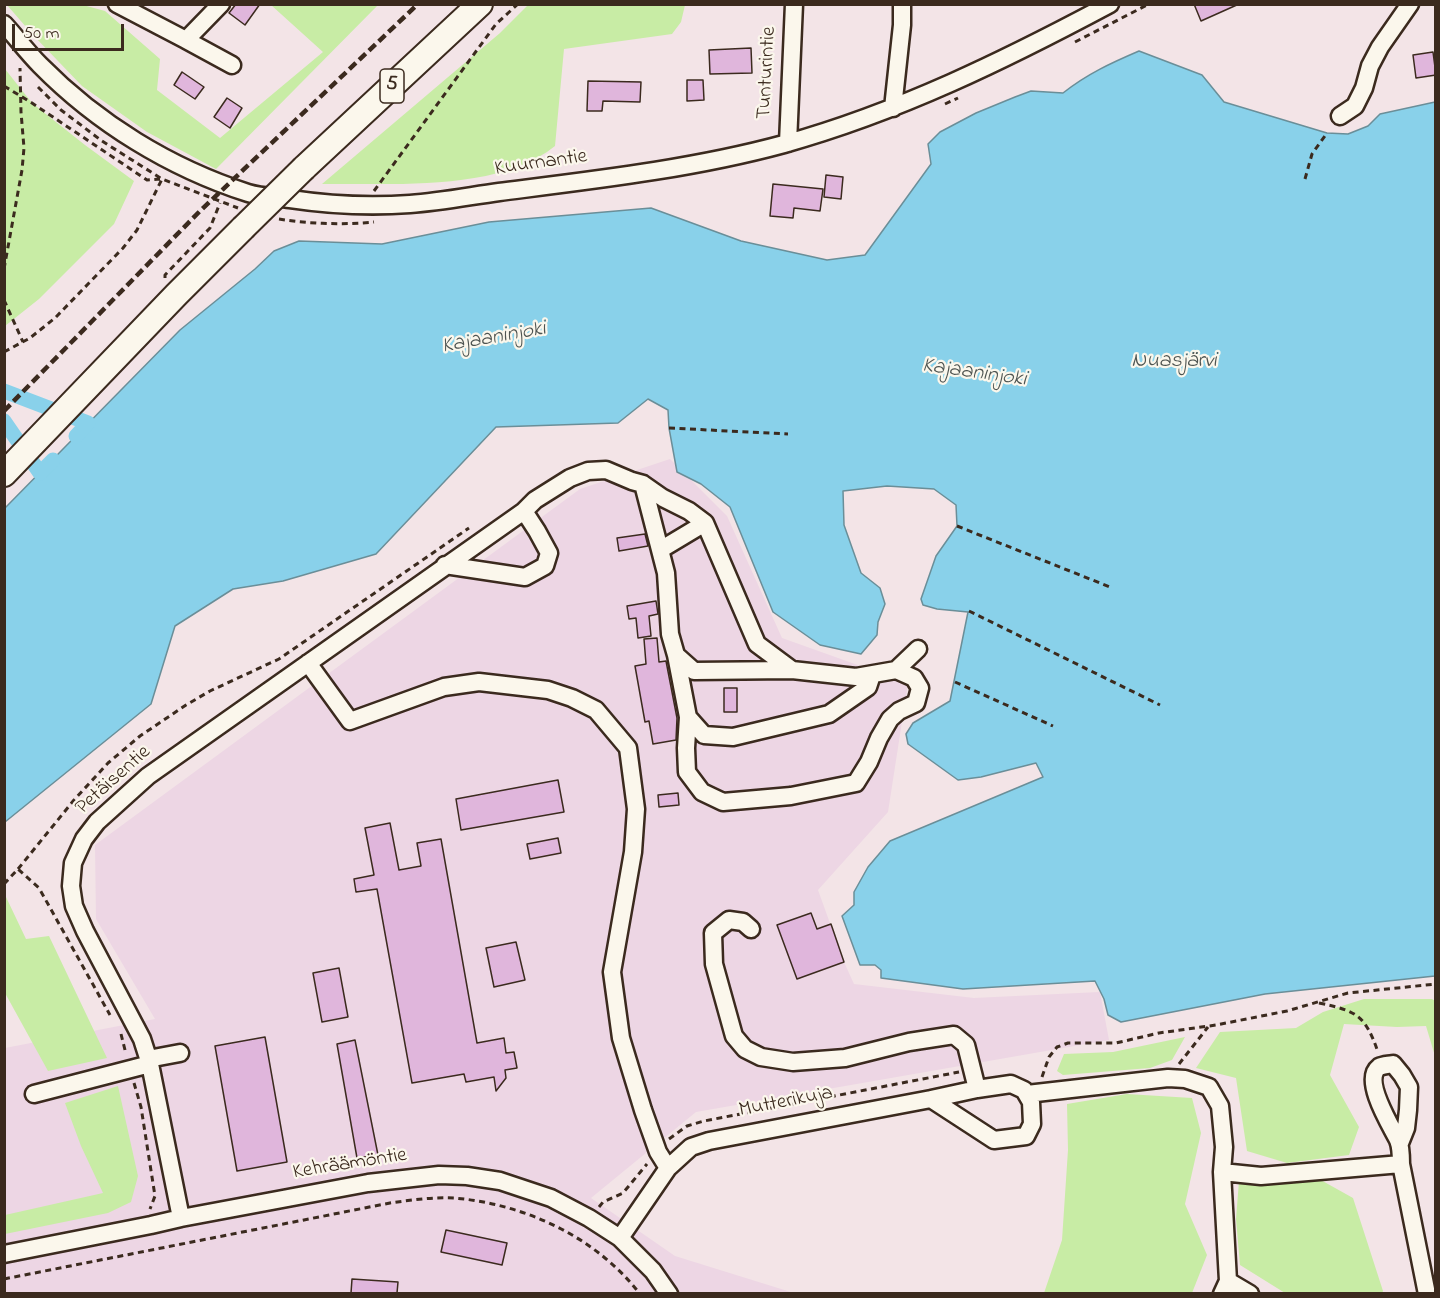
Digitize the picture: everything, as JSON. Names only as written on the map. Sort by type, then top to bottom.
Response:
[{"type":"highway","name":"5","points":[[11,467],[243,228],[480,4]]},
{"type":"street","points":[[117,4],[232,65]]},
{"type":"street","points":[[186,40],[221,4]]},
{"type":"street","name":"Tunturintie","points":[[788,143],[794,4]]},
{"type":"street","points":[[893,108],[902,25],[902,4]]},
{"type":"street","name":"Kuurnantie","points":[[4,24],[40,64],[75,96],[112,126],[158,154],[206,177],[252,194],[316,204],[363,206],[411,204],[699,164],[788,143],[874,115],[959,80],[1110,4]]},
{"type":"street","points":[[1340,116],[1355,106],[1380,47],[1410,4]]},
{"type":"street","name":"Petäisentie","points":[[181,1218],[149,1062],[142,1039],[85,932],[74,906],[71,886],[73,862],[84,839],[97,822],[148,776],[524,511],[535,500],[570,478],[588,471],[606,470],[644,484],[705,523]]},
{"type":"street","points":[[644,484],[666,573],[670,634],[688,717],[687,772],[702,792],[723,802],[791,796],[856,783],[890,719],[899,711],[916,703],[920,688],[914,678],[896,670]]},
{"type":"street","points":[[445,565],[525,577],[545,566],[549,553],[524,511]]},
{"type":"street","points":[[660,550],[705,523],[757,644],[792,670]]},
{"type":"street","points":[[676,656],[694,671],[792,670],[856,677],[896,670],[918,649]]},
{"type":"street","points":[[308,663],[350,721],[444,687],[479,682],[548,690],[572,698],[596,710],[628,748],[636,809],[633,852],[612,972],[621,1038],[658,1152],[668,1168]]},
{"type":"street","points":[[688,717],[704,735],[733,737],[779,727],[830,714],[868,687],[872,675]]},
{"type":"street","points":[[751,929],[743,922],[729,920],[713,933],[714,964],[724,1004],[734,1036],[745,1049],[761,1057],[793,1062],[845,1058],[909,1042],[954,1035],[966,1045],[977,1089]]},
{"type":"street","points":[[34,1094],[130,1070],[180,1053]]},
{"type":"street","points":[[1400,1143],[1387,1122],[1373,1082],[1377,1070],[1382,1066],[1393,1064],[1402,1075],[1408,1088],[1406,1128],[1400,1143],[1401,1164],[1427,1293]]},
{"type":"street","points":[[931,1099],[994,1140],[1026,1136],[1032,1124],[1031,1093],[1168,1078],[1185,1079],[1209,1088],[1220,1106],[1224,1147],[1222,1172],[1225,1287],[1250,1293]]},
{"type":"street","name":"Mutterikuja","points":[[620,1238],[668,1168],[691,1147],[709,1140],[1011,1084],[1031,1093]]},
{"type":"street","points":[[1222,1172],[1261,1176],[1401,1164]]},
{"type":"street","name":"Kehräämöntie","points":[[4,1254],[368,1183],[439,1174],[500,1181],[551,1198],[620,1238],[653,1271],[669,1293]]},
{"type":"path","points":[[350,224],[496,24],[518,4]]},
{"type":"path","points":[[4,269],[24,148],[20,68]]},
{"type":"path","points":[[4,86],[147,180],[162,179]]},
{"type":"path","points":[[61,110],[102,141],[162,179]]},
{"type":"path","points":[[1305,179],[1312,154],[1327,133]]},
{"type":"path","points":[[4,352],[30,338],[55,318],[123,248],[137,230],[162,179]]},
{"type":"path","points":[[176,295],[164,287],[165,275],[210,228],[220,202]]},
{"type":"path","points":[[4,300],[23,342]]},
{"type":"path","points":[[669,428],[788,434]]},
{"type":"path","points":[[4,884],[108,763],[140,736],[210,691],[279,659],[474,525]]},
{"type":"path","points":[[957,526],[1110,587]]},
{"type":"path","points":[[969,611],[1160,705]]},
{"type":"path","points":[[955,682],[1053,726]]},
{"type":"path","points":[[18,869],[39,888],[115,1023]]},
{"type":"path","points":[[1031,1093],[1049,1057],[1057,1047],[1068,1043],[1116,1043],[1159,1033],[1287,1011],[1348,993],[1436,984]]},
{"type":"path","points":[[1318,1003],[1346,1010],[1362,1020],[1370,1031],[1382,1066]]},
{"type":"path","points":[[1168,1078],[1209,1026]]},
{"type":"path","points":[[120,1034],[141,1107],[155,1196],[150,1210],[156,1249]]},
{"type":"path","points":[[4,1279],[390,1203],[429,1198],[453,1198],[518,1210],[557,1227],[576,1237],[608,1260],[640,1293]]},
{"type":"shaded area","points":[[670,459],[727,516],[782,638],[908,683],[888,812],[818,890],[854,984],[974,998],[1100,992],[1109,1040],[696,1112],[591,1198],[675,1256],[794,1293],[5,1294],[5,1048],[155,1019],[96,919],[95,845],[580,489]]},
{"type":"green space","points":[[7,5],[83,5],[105,11],[160,59],[157,90],[220,138],[323,52],[271,5],[378,5],[216,169],[147,132],[82,86]]},
{"type":"green space","points":[[528,5],[685,5],[681,22],[672,34],[564,49],[555,146],[532,161],[505,171],[444,182],[322,184],[500,33]]},
{"type":"green space","points":[[5,69],[32,103],[134,181],[114,224],[39,299],[5,326]]},
{"type":"green space","points":[[6,897],[26,939],[49,936],[107,1058],[48,1071],[5,993],[4,899]]},
{"type":"green space","points":[[1364,999],[1432,999],[1435,1001],[1435,1056],[1426,1026],[1344,1024],[1330,1075],[1359,1127],[1349,1155],[1287,1163],[1247,1151],[1236,1078],[1196,1068],[1220,1032],[1296,1028],[1323,1012]]},
{"type":"green space","points":[[1185,1037],[1172,1060],[1150,1068],[1063,1075],[1057,1071],[1064,1054],[1113,1052]]},
{"type":"green space","points":[[118,1086],[138,1176],[131,1202],[108,1213],[5,1234],[5,1215],[103,1193],[81,1146],[65,1103]]},
{"type":"green space","points":[[1127,1094],[1192,1098],[1201,1133],[1185,1204],[1207,1255],[1192,1293],[1044,1293],[1062,1240],[1068,1150],[1067,1104]]},
{"type":"green space","points":[[1319,1179],[1353,1198],[1382,1293],[1285,1293],[1240,1265],[1236,1219],[1239,1181]]},
{"type":"water","name":"Nuasjärvi","points":[[1139,51],[1202,75],[1224,102],[1327,133],[1348,134],[1368,126],[1380,114],[1435,102],[1435,976],[1265,994],[1121,1022],[1108,1015],[1104,999],[1095,981],[963,989],[881,978],[881,970],[875,965],[860,965],[842,916],[854,905],[854,892],[868,867],[890,841],[1043,777],[1036,763],[981,777],[958,780],[908,744],[906,734],[913,723],[950,701],[968,612],[937,609],[923,605],[921,599],[936,556],[957,526],[956,505],[934,489],[887,486],[843,491],[844,525],[861,573],[880,588],[885,604],[878,622],[877,635],[861,654],[820,645],[773,612],[730,507],[701,484],[677,472],[668,410],[648,399],[618,423],[496,427],[376,554],[283,581],[233,589],[175,626],[151,704],[5,822],[5,508],[180,330],[274,251],[299,241],[382,244],[489,222],[651,208],[741,241],[827,260],[865,255],[931,164],[928,144],[940,132],[976,113],[1031,91],[1063,93],[1099,69]]},
{"type":"building","points":[[236,4],[260,4],[245,25],[229,13]]},
{"type":"building","points":[[1194,4],[1239,4],[1201,21]]},
{"type":"building","points":[[751,48],[752,73],[710,74],[709,50]]},
{"type":"building","points":[[1433,52],[1436,75],[1416,78],[1413,55]]},
{"type":"building","points":[[182,72],[204,87],[195,99],[174,85]]},
{"type":"building","points":[[687,80],[703,80],[704,100],[687,101]]},
{"type":"building","points":[[588,81],[641,82],[640,102],[603,101],[602,111],[587,111]]},
{"type":"building","points":[[227,98],[242,108],[230,128],[214,117]]},
{"type":"building","points":[[826,175],[843,177],[841,199],[824,197]]},
{"type":"building","points":[[773,184],[823,189],[820,211],[794,208],[793,218],[770,216]]},
{"type":"building","points":[[645,534],[648,546],[619,551],[617,538]]},
{"type":"building","points":[[656,601],[658,614],[649,616],[651,636],[638,638],[636,618],[629,619],[627,606]]},
{"type":"building","points":[[657,638],[659,662],[666,661],[677,718],[676,740],[653,744],[649,721],[645,722],[635,666],[646,664],[644,639]]},
{"type":"building","points":[[724,688],[737,688],[737,712],[724,712]]},
{"type":"building","points":[[558,780],[564,812],[461,830],[456,799]]},
{"type":"building","points":[[678,793],[679,805],[659,807],[658,795]]},
{"type":"building","points":[[390,823],[399,870],[421,866],[417,843],[441,839],[477,1043],[504,1038],[506,1053],[514,1052],[517,1068],[505,1070],[506,1078],[496,1091],[494,1077],[466,1082],[464,1074],[412,1083],[377,889],[356,892],[354,879],[374,875],[365,828]]},
{"type":"building","points":[[558,838],[561,853],[530,859],[527,844]]},
{"type":"building","points":[[811,913],[817,929],[831,924],[844,962],[797,979],[777,925]]},
{"type":"building","points":[[516,942],[525,980],[494,987],[486,948]]},
{"type":"building","points":[[339,968],[348,1017],[322,1022],[313,973]]},
{"type":"building","points":[[265,1037],[287,1162],[237,1171],[215,1046]]},
{"type":"building","points":[[355,1040],[378,1155],[357,1158],[337,1044]]},
{"type":"building","points":[[446,1230],[507,1243],[502,1265],[441,1252]]},
{"type":"building","points":[[352,1279],[398,1282],[397,1293],[351,1293]]},
{"type":"waterway","points":[[4,391],[88,423],[76,436]]},
{"type":"waterway","points":[[4,421],[40,473],[53,460]]},
{"type":"railway","points":[[4,411],[200,211],[418,4]]},
{"type":"water label","name":"Kajaaninjoki","points":[[494,339]]},
{"type":"water label","name":"Kajaaninjoki","points":[[974,374]]}]
